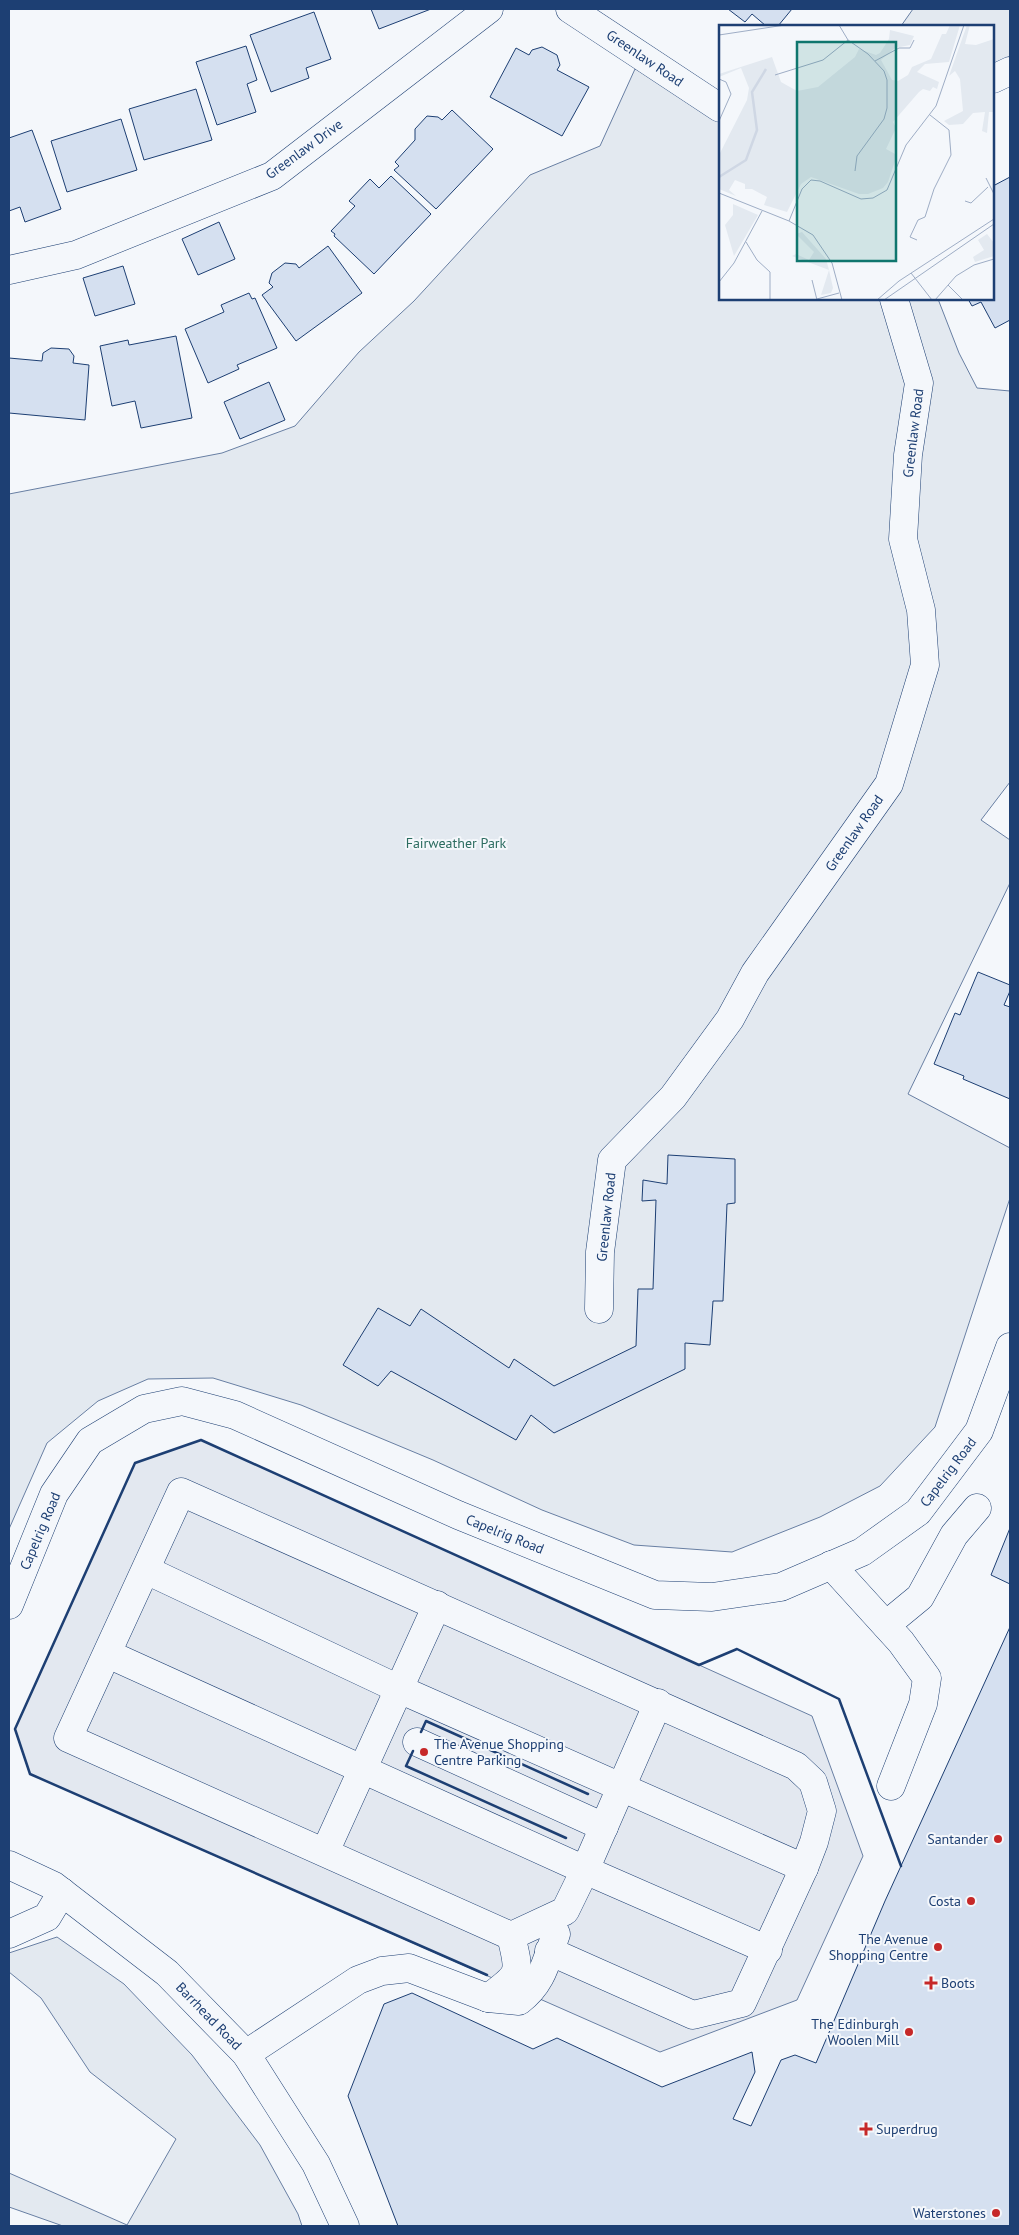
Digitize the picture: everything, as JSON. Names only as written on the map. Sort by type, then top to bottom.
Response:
[{"type":"street","name":"Greenlaw Drive","points":[[9,270],[76,255],[272,176],[489,9]]},
{"type":"street","name":"Greenlaw Road","points":[[570,9],[719,107]]},
{"type":"street","points":[[994,79],[1010,71]]},
{"type":"street","name":"Greenlaw Road","points":[[599,1309],[600,1252],[612,1160],[679,1090],[730,1019],[755,973],[889,784],[926,665],[921,610],[903,539],[908,455],[919,383],[894,300]]},
{"type":"street","name":"Capelrig Road","points":[[9,1605],[54,1494],[90,1442],[144,1409],[182,1401],[235,1414],[458,1515],[655,1595],[712,1597],[781,1587],[862,1552],[918,1512],[979,1431],[1010,1347]]},
{"type":"street","points":[[550,1952],[693,2015],[742,2003],[768,1950],[814,1842],[822,1811],[813,1782],[796,1766],[181,1492],[68,1738],[511,1936],[565,1911]]},
{"type":"street","points":[[886,1626],[920,1597],[954,1535],[977,1508]]},
{"type":"street","points":[[831,1565],[901,1642],[927,1678],[923,1704],[890,1786]]},
{"type":"street","points":[[146,1570],[398,1689],[804,1868]]},
{"type":"street","points":[[325,1852],[437,1605]]},
{"type":"street","points":[[108,1654],[585,1870],[768,1950]]},
{"type":"street","points":[[246,2054],[358,1980],[382,1971],[409,1968],[488,1998],[519,2001],[531,1992],[538,1982],[565,1911],[622,1788],[658,1703]]},
{"type":"street","points":[[416,1742],[604,1827]]},
{"type":"street","name":"Barrhead Road","points":[[9,1865],[54,1886],[167,1973],[246,2054],[316,2164],[345,2226]]},
{"type":"street","points":[[9,1934],[47,1917],[62,1892]]},
{"type":"street","points":[[488,1998],[511,1981],[518,1965],[511,1936]]},
{"type":"green space","points":[[913,9],[1010,9],[1010,56],[994,67],[994,25],[902,25]]},
{"type":"green space","name":"Fairweather Park","points":[[635,69],[719,101],[719,300],[938,300],[959,353],[977,388],[1010,391],[1010,782],[981,820],[1010,840],[1010,883],[908,1094],[1010,1148],[1010,1198],[935,1427],[880,1486],[820,1517],[732,1552],[634,1545],[542,1510],[433,1460],[301,1405],[213,1378],[148,1379],[98,1401],[47,1443],[9,1529],[9,494],[222,453],[295,426],[359,352],[414,301],[530,175],[600,146]]},
{"type":"green space","points":[[57,1937],[124,1984],[192,2055],[260,2145],[298,2214],[302,2226],[63,2226],[9,2207],[9,2173],[127,2225],[176,2139],[90,2072],[41,1998],[9,1972],[9,1953]]},
{"type":"shaded area","name":"The Avenue Shopping Centre Parking","points":[[201,1440],[812,1716],[863,1856],[797,2000],[660,2052],[30,1774],[15,1729],[135,1463]]},
{"type":"building","points":[[371,9],[431,9],[379,29]]},
{"type":"building","points":[[728,9],[792,9],[779,25],[765,25],[752,14],[745,22]]},
{"type":"building","points":[[314,12],[331,59],[306,68],[309,78],[271,92],[250,35]]},
{"type":"building","points":[[246,46],[257,80],[247,84],[256,112],[217,125],[196,62]]},
{"type":"building","points":[[542,47],[557,55],[560,65],[557,70],[589,87],[562,136],[490,97],[516,48],[529,55],[532,50]]},
{"type":"building","points":[[196,89],[212,140],[144,160],[129,109]]},
{"type":"building","points":[[452,110],[493,149],[436,209],[394,170],[399,166],[395,162],[415,140],[415,129],[427,116],[438,117],[442,120]]},
{"type":"building","points":[[121,119],[137,170],[67,192],[51,141]]},
{"type":"building","points":[[32,130],[61,209],[25,222],[20,207],[9,211],[9,138]]},
{"type":"building","points":[[391,176],[431,214],[374,274],[331,231],[355,206],[349,201],[370,179],[379,188]]},
{"type":"building","points":[[1010,177],[1010,320],[995,328],[981,302],[972,306],[969,300],[994,300],[994,185]]},
{"type":"building","points":[[219,222],[235,259],[198,275],[182,239]]},
{"type":"building","points":[[328,246],[362,293],[296,341],[262,295],[273,287],[269,283],[272,273],[285,263],[296,264],[299,268]]},
{"type":"building","points":[[123,266],[135,304],[95,316],[83,278]]},
{"type":"building","points":[[249,293],[252,299],[255,298],[277,348],[237,365],[239,369],[208,383],[185,329],[224,312],[221,305]]},
{"type":"building","points":[[176,336],[192,418],[141,428],[135,401],[112,406],[100,346],[128,340],[129,345]]},
{"type":"building","points":[[51,348],[69,349],[74,356],[73,363],[89,365],[85,420],[9,413],[9,358],[42,361],[43,353]]},
{"type":"building","points":[[269,382],[285,420],[240,439],[224,402]]},
{"type":"building","points":[[978,972],[1010,985],[1010,991],[1004,1005],[1010,1007],[1010,1099],[963,1079],[964,1076],[934,1064],[955,1013],[960,1015]]},
{"type":"building","points":[[668,1155],[735,1159],[735,1203],[727,1204],[723,1301],[713,1301],[710,1345],[685,1343],[685,1369],[554,1433],[531,1415],[516,1440],[391,1371],[378,1386],[343,1365],[378,1308],[410,1326],[421,1309],[509,1368],[514,1359],[554,1386],[636,1346],[638,1289],[653,1289],[656,1200],[642,1201],[643,1180],[667,1184]]},
{"type":"building","points":[[1010,1528],[1010,1584],[991,1575]]},
{"type":"building","name":"The Avenue Shopping Centre","points":[[1010,1627],[1010,2226],[398,2226],[348,2096],[384,2004],[412,1993],[533,2049],[557,2038],[662,2087],[752,2052],[755,2072],[733,2119],[751,2126],[781,2060],[795,2055],[816,2063],[885,1901]]},
{"type":"wall","points":[[487,1975],[30,1774],[15,1729],[135,1463],[201,1440],[699,1665],[737,1649],[839,1699],[901,1866]]},
{"type":"wall","points":[[421,1732],[426,1721],[588,1794]]},
{"type":"wall","points":[[413,1751],[406,1766],[566,1838]]},
{"type":"place","name":"The Avenue Shopping Centre Parking","points":[[424,1752]]},
{"type":"place","name":"Santander","points":[[998,1839]]},
{"type":"place","name":"Costa","points":[[971,1901]]},
{"type":"place","name":"The Avenue Shopping Centre","points":[[938,1947]]},
{"type":"place","name":"Boots","points":[[931,1983]]},
{"type":"place","name":"The Edinburgh Woolen Mill","points":[[909,2032]]},
{"type":"place","name":"Superdrug","points":[[866,2129]]},
{"type":"place","name":"Waterstones","points":[[996,2213]]}]
